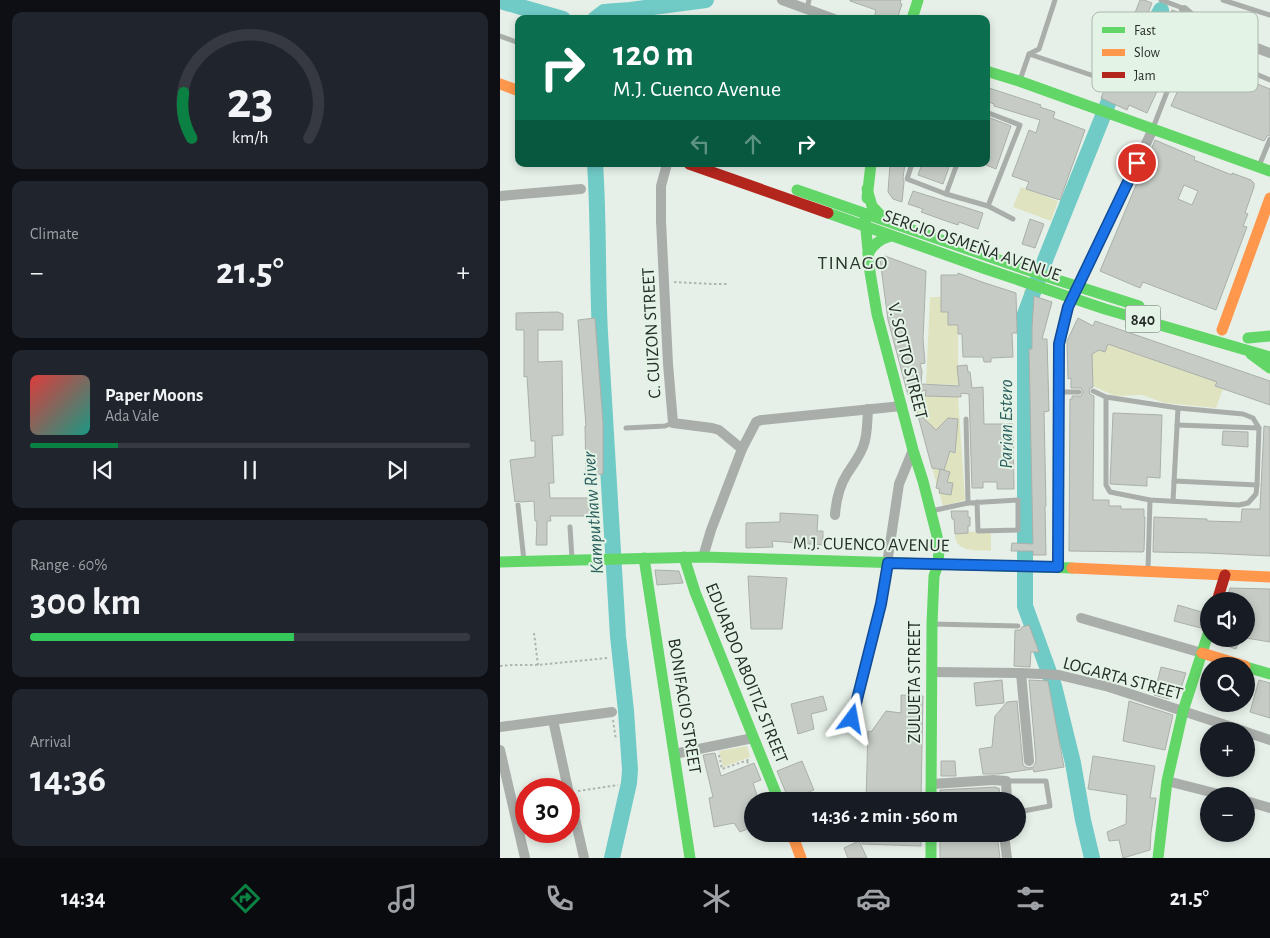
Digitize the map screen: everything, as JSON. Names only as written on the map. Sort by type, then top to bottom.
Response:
[{"type":"main road","points":[[913,15],[918,0]]},
{"type":"main road","points":[[990,72],[1265,169]]},
{"type":"main road","points":[[500,84],[515,90]]},
{"type":"main road","points":[[500,96],[515,102]]},
{"type":"main road","name":"SERGIO OSMEÑA AVENUE","points":[[697,167],[1073,298],[1233,335],[1270,336]]},
{"type":"main road","name":"V. SOTTO STREET","points":[[871,167],[865,227],[876,314],[937,536],[938,564]]},
{"type":"main road","name":"SERGIO OSMEÑA AVENUE","points":[[785,185],[1021,268],[1146,308]]},
{"type":"main road","points":[[847,207],[859,204],[867,193]]},
{"type":"main road","points":[[867,193],[873,208],[887,221]]},
{"type":"main road","points":[[1233,335],[1270,198]]},
{"type":"main road","points":[[868,254],[875,243],[891,236]]},
{"type":"main road","name":"SERGIO OSMEÑA AVENUE","points":[[1233,335],[1270,368]]},
{"type":"main road","name":"840","points":[[1233,335],[1270,345]]},
{"type":"main road","name":"840","points":[[1233,335],[1270,357]]},
{"type":"main road","name":"EDUARDO ABOITIZ STREET","points":[[684,557],[695,592],[775,792]]},
{"type":"main road","name":"M.J. CUENCO AVENUE","points":[[500,562],[703,557],[1045,566],[1270,577]]},
{"type":"main road","name":"BONIFACIO STREET","points":[[644,558],[690,858]]},
{"type":"main road","name":"ZULUETA STREET","points":[[932,792],[932,624],[934,576],[938,564]]},
{"type":"main road","points":[[1220,592],[1225,575]]},
{"type":"main road","points":[[1158,858],[1167,781],[1184,711],[1204,647]]},
{"type":"main road","points":[[1202,653],[1215,657]]},
{"type":"main road","points":[[1255,669],[1270,674]]},
{"type":"main road","points":[[795,842],[802,858]]},
{"type":"main road","points":[[931,842],[931,858]]},
{"type":"street","points":[[782,0],[808,4],[827,15]]},
{"type":"street","points":[[1258,48],[1270,53]]},
{"type":"street","points":[[1058,567],[1059,344],[1068,307],[1153,129]]},
{"type":"street","name":"C. CUIZON STREET","points":[[666,167],[661,186],[661,200],[668,364],[673,423]]},
{"type":"street","points":[[500,196],[582,189]]},
{"type":"street","points":[[703,557],[711,530],[742,449],[756,422],[902,406]]},
{"type":"street","points":[[835,515],[837,497],[864,446],[868,409]]},
{"type":"street","points":[[673,423],[718,430],[742,449]]},
{"type":"street","points":[[852,719],[881,604],[899,484],[913,450]]},
{"type":"street","points":[[1081,618],[1202,653]]},
{"type":"street","name":"LOGARTA STREET","points":[[932,672],[1059,675],[1109,687],[1216,722]]},
{"type":"street","points":[[1022,673],[1029,761]]},
{"type":"street","points":[[500,727],[612,712]]},
{"type":"street","points":[[553,720],[566,778]]},
{"type":"street","name":"LOGARTA STREET","points":[[1255,735],[1270,740]]},
{"type":"street","points":[[674,754],[753,738]]},
{"type":"street","points":[[500,750],[525,858]]},
{"type":"street","points":[[932,784],[993,780],[1006,781],[1007,792]]},
{"type":"street","points":[[1167,781],[1200,789]]},
{"type":"street","points":[[1255,804],[1270,808]]},
{"type":"street","points":[[580,840],[584,858]]},
{"type":"street","points":[[1005,842],[1007,858]]},
{"type":"lane","points":[[1019,81],[1029,54],[1039,49],[1055,0]]},
{"type":"lane","points":[[1161,0],[1184,10]]},
{"type":"lane","points":[[1223,0],[1270,15]]},
{"type":"lane","points":[[500,36],[515,42]]},
{"type":"lane","points":[[1029,54],[1092,75]]},
{"type":"lane","points":[[1258,75],[1270,80]]},
{"type":"lane","points":[[1153,129],[1167,92]]},
{"type":"lane","points":[[988,206],[1020,125],[990,114]]},
{"type":"lane","points":[[1265,169],[1270,139]]},
{"type":"lane","points":[[911,167],[907,179],[946,194],[988,206],[1014,219]]},
{"type":"lane","points":[[946,194],[956,167]]},
{"type":"lane","points":[[1093,391],[1106,397],[1178,408],[1243,414],[1253,418],[1259,428],[1256,494],[1248,503],[1239,505],[1150,500],[1110,492],[1106,485],[1106,397]]},
{"type":"lane","points":[[1059,392],[1079,392]]},
{"type":"lane","points":[[1173,501],[1178,408]]},
{"type":"lane","points":[[966,419],[968,503]]},
{"type":"lane","points":[[626,428],[665,426],[673,423]]},
{"type":"lane","points":[[1177,425],[1259,428]]},
{"type":"lane","points":[[1174,481],[1257,485]]},
{"type":"lane","points":[[930,511],[968,503],[977,502],[1018,500],[1018,530],[978,531],[977,502]]},
{"type":"lane","points":[[1148,571],[1150,500]]},
{"type":"lane","points":[[518,506],[524,562]]},
{"type":"lane","points":[[570,527],[572,560]]},
{"type":"lane","points":[[932,624],[1018,626]]},
{"type":"lane","points":[[1006,781],[1046,781],[1050,806],[1026,810]]},
{"type":"path","points":[[664,281],[726,284]]},
{"type":"path","points":[[534,633],[538,664]]},
{"type":"path","points":[[500,666],[608,658]]},
{"type":"path","points":[[612,712],[616,740]]},
{"type":"path","points":[[718,750],[722,770],[752,759],[750,752],[758,750]]},
{"type":"path","points":[[747,761],[749,766]]},
{"type":"path","points":[[580,790],[618,785]]},
{"type":"green space","points":[[1021,187],[1058,201],[1051,221],[1013,207]]},
{"type":"green space","points":[[1024,289],[1034,294],[1032,349],[1029,349],[1033,555],[1023,554]]},
{"type":"green space","points":[[930,297],[941,297],[949,312],[948,325],[958,325],[958,385],[926,384]]},
{"type":"green space","points":[[1108,344],[1217,382],[1215,386],[1223,389],[1216,408],[1165,403],[1142,395],[1115,396],[1093,386],[1092,351],[1094,353],[1099,350],[1105,352]]},
{"type":"green space","points":[[925,396],[958,397],[965,500],[943,506],[932,468],[944,470],[950,451],[955,453],[958,419],[948,418],[936,430],[923,418],[919,419],[912,398]]},
{"type":"green space","points":[[991,531],[991,551],[968,549],[959,545],[956,540],[955,534]]},
{"type":"green space","points":[[747,746],[750,757],[723,767],[719,751]]},
{"type":"building","points":[[901,0],[900,3],[902,4],[898,15],[875,15],[876,10],[850,1]]},
{"type":"building","points":[[1140,0],[1152,3],[1148,12],[1135,12]]},
{"type":"building","points":[[1258,84],[1270,89],[1270,135],[1264,141],[1171,106],[1177,92],[1258,92]]},
{"type":"building","points":[[990,88],[1041,105],[1040,107],[1055,112],[1053,118],[1085,130],[1060,200],[1026,189],[1029,182],[1012,176],[1029,130],[1036,133],[1040,120],[994,106],[994,104],[990,102]]},
{"type":"building","points":[[1103,92],[1157,92],[1147,113],[1129,105],[1127,110],[1101,98]]},
{"type":"building","points":[[990,118],[1011,126],[996,169],[990,167]]},
{"type":"building","points":[[1155,140],[1195,157],[1194,160],[1232,175],[1232,173],[1251,180],[1254,183],[1245,213],[1248,214],[1243,226],[1247,227],[1216,310],[1143,282],[1140,288],[1100,271]],"holes":[[[1184,185],[1198,191],[1192,205],[1178,199]]]},
{"type":"building","points":[[890,167],[905,167],[902,202],[893,199],[888,192]]},
{"type":"building","points":[[921,167],[949,167],[943,184],[918,175]]},
{"type":"building","points":[[913,191],[983,213],[978,229],[959,222],[958,225],[921,212],[923,209],[908,204]]},
{"type":"building","points":[[1030,219],[1044,224],[1035,248],[1022,244]]},
{"type":"building","points":[[885,256],[926,271],[923,339],[925,363],[920,364],[922,371],[921,384],[959,386],[957,366],[967,365],[972,388],[983,387],[984,424],[1013,424],[1014,489],[997,489],[997,482],[983,482],[983,488],[972,488],[969,394],[961,393],[961,397],[925,396],[926,390],[908,395],[888,320],[880,259]]},
{"type":"building","points":[[958,273],[1016,293],[1017,333],[1012,333],[1013,357],[991,358],[991,362],[984,362],[983,357],[963,357],[962,334],[958,334],[958,325],[948,325],[948,312],[941,312],[941,275],[958,275]]},
{"type":"building","points":[[1034,296],[1052,302],[1042,339],[1047,339],[1049,411],[1044,412],[1046,555],[1033,555],[1033,551],[1011,551],[1012,543],[1033,544],[1029,349],[1032,349]]},
{"type":"building","points":[[558,312],[563,314],[563,330],[538,330],[538,362],[562,361],[563,435],[552,436],[554,483],[549,483],[550,498],[594,498],[595,516],[550,516],[551,521],[547,521],[547,545],[536,545],[537,521],[535,521],[534,501],[515,502],[510,460],[535,457],[535,441],[531,441],[527,376],[524,377],[524,330],[516,330],[516,313]]},
{"type":"building","points":[[595,318],[603,423],[603,474],[586,475],[586,426],[578,320]]},
{"type":"building","points":[[1078,318],[1093,326],[1095,321],[1270,381],[1270,405],[1215,386],[1217,382],[1108,344],[1105,352],[1099,350],[1092,354],[1093,387],[1089,391],[1094,396],[1093,500],[1109,500],[1109,506],[1121,506],[1121,509],[1144,509],[1143,552],[1069,551],[1070,399],[1072,399],[1072,396],[1081,396],[1083,392],[1081,388],[1071,388],[1071,378],[1068,379],[1067,341]]},
{"type":"building","points":[[917,412],[936,430],[948,418],[958,419],[955,453],[950,451],[944,470],[932,468]]},
{"type":"building","points":[[1113,413],[1162,415],[1160,478],[1147,477],[1147,486],[1110,484]]},
{"type":"building","points":[[1264,426],[1270,427],[1270,556],[1153,552],[1154,517],[1241,522],[1242,509],[1260,509]]},
{"type":"building","points":[[1223,431],[1248,432],[1248,447],[1222,445]]},
{"type":"building","points":[[940,469],[950,472],[947,482],[953,483],[951,495],[939,493],[940,489],[936,488]]},
{"type":"building","points":[[951,511],[968,511],[970,526],[968,526],[968,533],[955,534],[954,519],[952,519]]},
{"type":"building","points":[[780,513],[818,515],[817,531],[823,531],[823,545],[772,541],[773,547],[746,548],[746,523],[780,522]]},
{"type":"building","points":[[655,570],[679,571],[683,583],[657,585]]},
{"type":"building","points":[[748,576],[787,578],[782,629],[751,629]]},
{"type":"building","points":[[1230,588],[1270,589],[1270,642],[1255,640],[1255,592],[1229,592]]},
{"type":"building","points":[[1178,605],[1200,612],[1200,628],[1174,621]]},
{"type":"building","points":[[1029,625],[1039,652],[1031,652],[1030,667],[1014,666],[1015,630],[1020,630],[1022,627]]},
{"type":"building","points":[[1161,667],[1186,673],[1180,691],[1172,689],[1169,699],[1154,695]]},
{"type":"building","points":[[1002,680],[1004,703],[976,706],[974,683]]},
{"type":"building","points":[[1029,680],[1048,681],[1064,767],[1034,772],[1033,769],[983,774],[979,749],[992,747],[995,716],[1007,702],[1017,701],[1023,765],[1029,768],[1035,764]]},
{"type":"building","points":[[1259,680],[1270,683],[1270,718],[1250,712],[1255,712],[1255,694]]},
{"type":"building","points":[[901,695],[923,696],[921,792],[866,792],[868,731],[871,732],[886,711],[901,713]]},
{"type":"building","points":[[823,696],[827,710],[811,714],[814,729],[798,734],[791,704]]},
{"type":"building","points":[[1129,701],[1173,715],[1165,750],[1123,741]]},
{"type":"building","points":[[715,753],[721,776],[754,763],[761,780],[753,783],[756,792],[744,792],[744,830],[740,832],[734,823],[714,827],[709,798],[713,797],[703,755]]},
{"type":"building","points":[[1093,756],[1155,766],[1150,798],[1156,798],[1150,850],[1123,858],[1119,840],[1109,841],[1107,832],[1126,824],[1127,795],[1088,789]]},
{"type":"building","points":[[802,761],[814,790],[809,792],[786,792],[777,771]]},
{"type":"building","points":[[941,761],[955,761],[956,776],[941,776]]},
{"type":"building","points":[[996,787],[999,788],[999,792],[940,792],[940,790]]},
{"type":"building","points":[[859,842],[867,858],[848,858],[844,848]]},
{"type":"building","points":[[862,842],[921,842],[921,846],[862,844]]},
{"type":"building","points":[[940,842],[998,842],[1000,858],[940,858]]},
{"type":"waterway","points":[[600,15],[604,12],[706,0]]},
{"type":"waterway","points":[[500,1],[549,15]]},
{"type":"waterway","name":"Parian Estero","points":[[1092,858],[1073,763],[1054,686],[1025,606],[1025,314],[1047,255],[1114,92]]},
{"type":"waterway","name":"Kamputhaw River","points":[[595,167],[600,333],[618,636],[630,770],[629,783],[612,858]]},
{"type":"traffic: fast","points":[[913,15],[918,0]]},
{"type":"traffic: fast","points":[[990,72],[1270,171]]},
{"type":"traffic: fast","points":[[867,198],[871,167]]},
{"type":"traffic: fast","points":[[867,189],[872,206],[884,219]]},
{"type":"traffic: fast","points":[[797,190],[1048,277],[1139,306]]},
{"type":"traffic: fast","points":[[828,213],[1105,309],[1270,357]]},
{"type":"traffic: fast","points":[[865,219],[870,272],[877,314],[923,481],[939,550],[938,564],[934,576],[932,624],[931,792]]},
{"type":"traffic: fast","points":[[868,254],[877,242],[891,236]]},
{"type":"traffic: fast","points":[[1248,338],[1270,336]]},
{"type":"traffic: fast","points":[[1251,354],[1270,368]]},
{"type":"traffic: fast","points":[[684,557],[695,592],[775,792]]},
{"type":"traffic: fast","points":[[500,562],[703,557],[1072,568]]},
{"type":"traffic: fast","points":[[644,558],[690,858]]},
{"type":"traffic: fast","points":[[1158,858],[1167,781],[1183,711],[1204,647]]},
{"type":"traffic: fast","points":[[1255,670],[1270,674]]},
{"type":"traffic: fast","points":[[931,842],[931,858]]},
{"type":"traffic: slow","points":[[500,84],[515,90]]},
{"type":"traffic: slow","points":[[1222,330],[1270,198]]},
{"type":"traffic: slow","points":[[1072,568],[1270,577]]},
{"type":"traffic: slow","points":[[1202,653],[1215,657]]},
{"type":"traffic: slow","points":[[795,842],[801,858]]},
{"type":"traffic: jam","points":[[698,167],[828,213]]},
{"type":"traffic: jam","points":[[1220,592],[1225,575]]},
{"type":"district","name":"TINAGO","points":[[853,262]]},
{"type":"route","points":[[852,719],[881,604],[888,563],[1058,567],[1059,344],[1068,307],[1137,163]]}]
